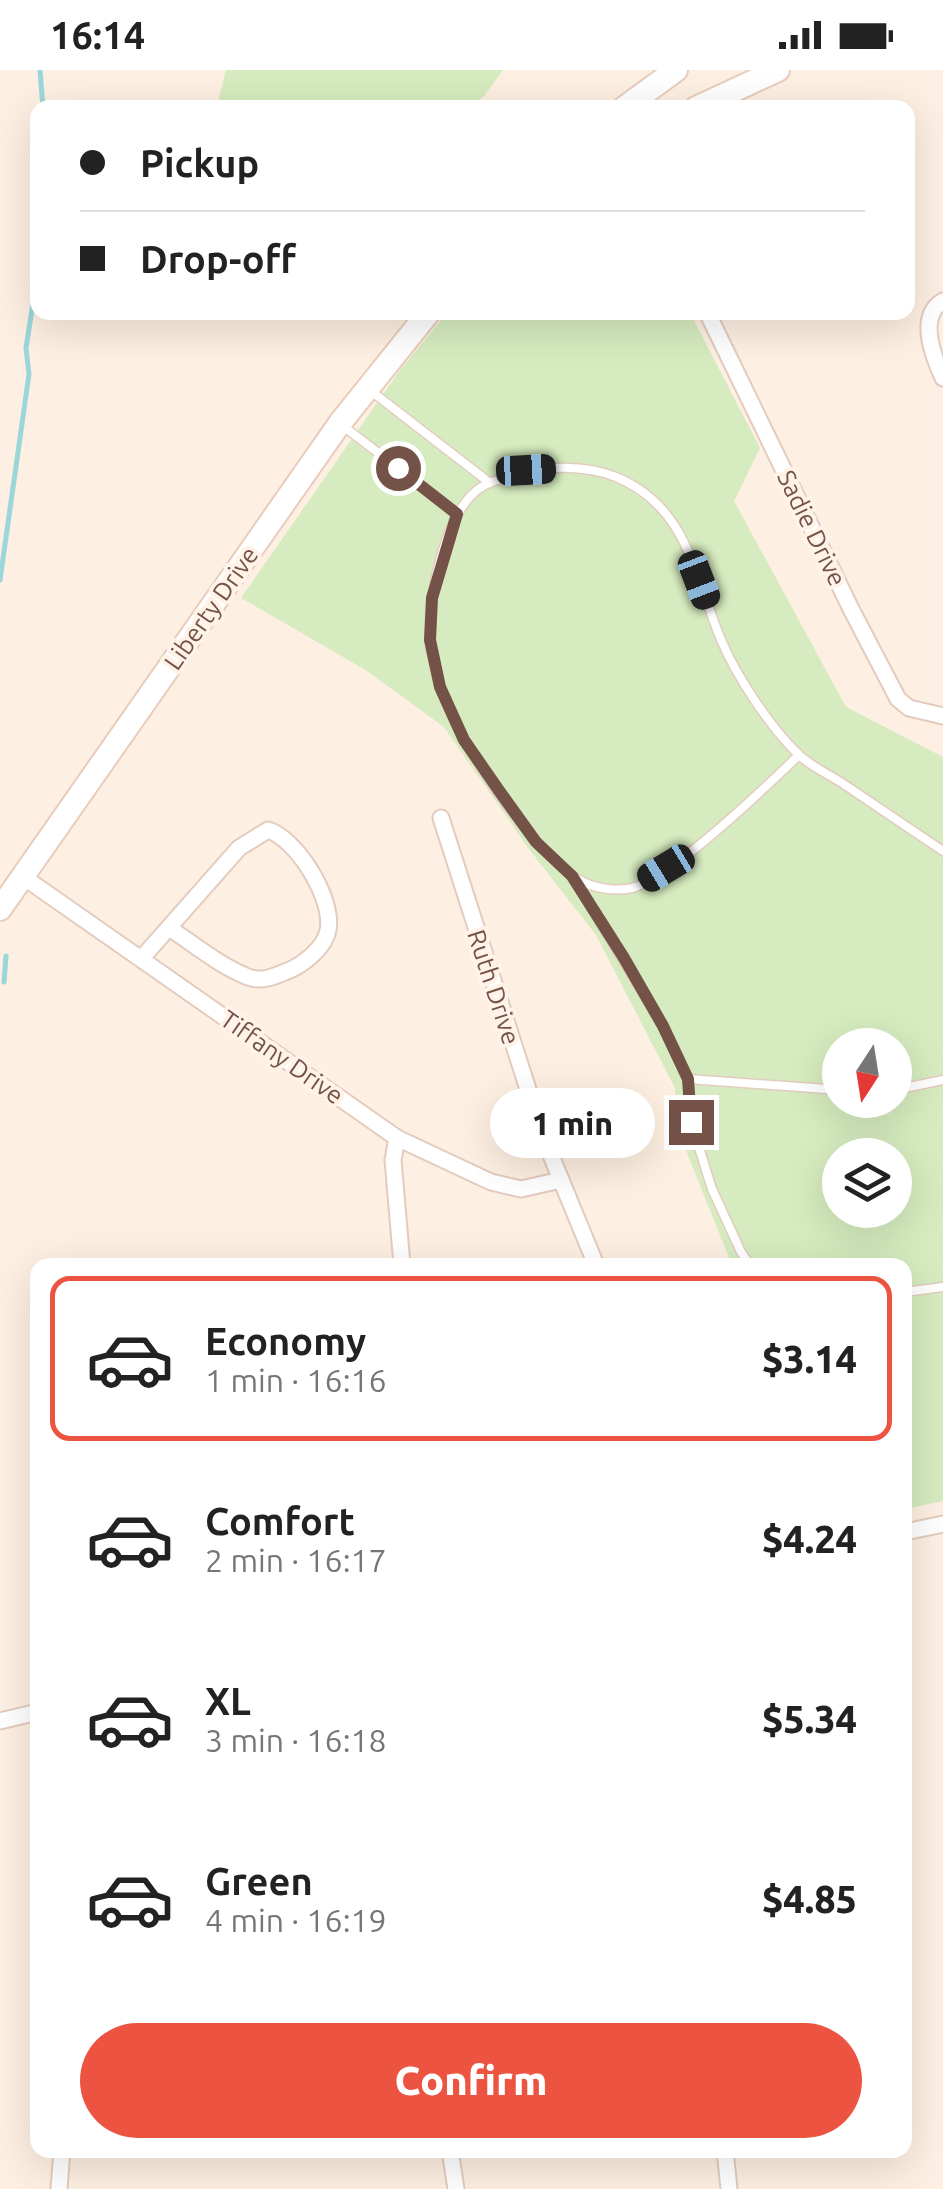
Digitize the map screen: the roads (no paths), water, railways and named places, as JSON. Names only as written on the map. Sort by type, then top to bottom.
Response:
[{"type":"main road","points":[[635,100],[676,70]]},
{"type":"main road","points":[[713,100],[778,70]]},
{"type":"main road","name":"Liberty Drive","points":[[0,909],[366,387],[423,320]]},
{"type":"street","points":[[943,301],[936,305],[929,320],[929,336],[943,378]]},
{"type":"street","name":"Sadie Drive","points":[[710,320],[898,699],[909,708],[943,716]]},
{"type":"street","name":"Ruth Drive","points":[[441,818],[513,1046],[593,1258]]},
{"type":"street","points":[[141,959],[239,848],[268,830],[281,834],[313,874],[330,914],[328,934],[316,951],[296,968],[267,979],[250,978],[169,928]]},
{"type":"street","name":"Tiffany Drive","points":[[22,876],[397,1138],[491,1182],[521,1189],[561,1180]]},
{"type":"street","points":[[397,1138],[393,1160],[401,1258]]},
{"type":"street","points":[[912,1531],[943,1524]]},
{"type":"street","points":[[0,1721],[30,1714]]},
{"type":"street","points":[[59,2189],[61,2158]]},
{"type":"street","points":[[451,2158],[456,2189]]},
{"type":"street","points":[[727,2158],[730,2189]]},
{"type":"lane","points":[[366,387],[490,483]]},
{"type":"lane","points":[[340,424],[457,514]]},
{"type":"lane","points":[[745,1258],[712,1189],[691,1122],[688,1079],[653,1009],[572,876],[536,842],[464,740],[440,687],[430,640],[432,598],[457,514],[482,486],[526,470],[564,468],[612,474],[649,493],[678,526],[723,644],[754,698],[799,755],[943,851]]},
{"type":"lane","points":[[572,876],[602,890],[632,889],[738,814],[799,755]]},
{"type":"lane","points":[[688,1079],[822,1089]]},
{"type":"lane","points":[[912,1086],[943,1080]]},
{"type":"lane","points":[[912,1291],[943,1287]]},
{"type":"waterway","points":[[40,70],[42,100]]},
{"type":"waterway","points":[[0,580],[29,374],[26,348],[30,320]]},
{"type":"waterway","points":[[4,982],[6,956]]}]
